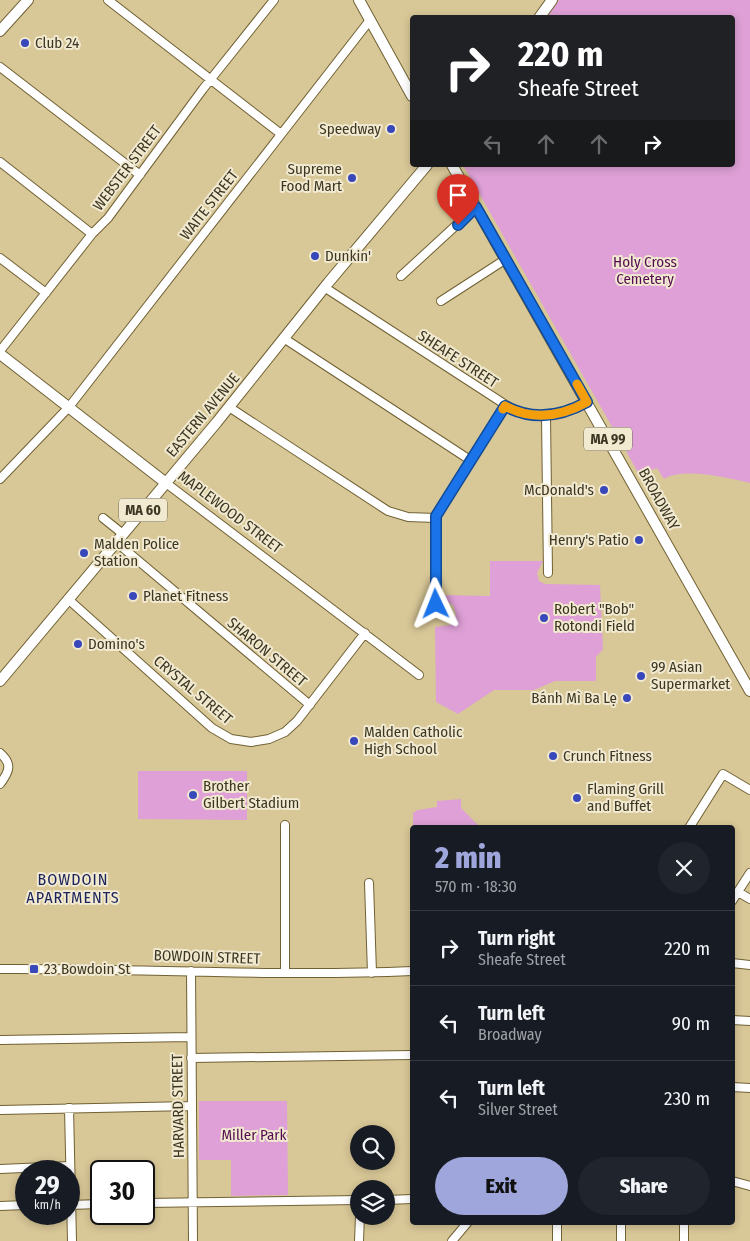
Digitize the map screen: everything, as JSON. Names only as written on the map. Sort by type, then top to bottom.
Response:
[{"type":"main road","points":[[0,31],[28,0]]},
{"type":"main road","points":[[360,0],[410,92]]},
{"type":"main road","points":[[541,15],[552,0]]},
{"type":"main road","name":"EASTERN AVENUE","points":[[0,682],[285,339],[324,287],[425,167]]},
{"type":"main road","name":"BROADWAY","points":[[453,167],[750,691]]},
{"type":"main road","name":"MAPLEWOOD STREET","points":[[0,352],[166,482]]},
{"type":"street","points":[[108,0],[281,134]]},
{"type":"street","name":"WEBSTER STREET","points":[[0,352],[92,234],[108,218],[211,80],[274,0]]},
{"type":"street","name":"WAITE STREET","points":[[0,479],[69,407],[370,20]]},
{"type":"street","points":[[0,67],[140,175]]},
{"type":"street","points":[[0,162],[92,234]]},
{"type":"street","points":[[401,276],[476,207]]},
{"type":"street","points":[[0,258],[46,293]]},
{"type":"street","points":[[441,301],[506,259]]},
{"type":"street","name":"SHEAFE STREET","points":[[324,287],[505,406],[526,414],[546,416],[569,411],[587,402]]},
{"type":"street","points":[[285,339],[470,460]]},
{"type":"street","points":[[442,614],[436,602],[435,518],[439,508],[505,406]]},
{"type":"street","points":[[229,407],[388,511],[408,518],[435,518]]},
{"type":"street","points":[[546,416],[548,573]]},
{"type":"street","name":"MAPLEWOOD STREET","points":[[166,482],[419,675]]},
{"type":"street","name":"SHARON STREET","points":[[102,518],[119,538],[310,705]]},
{"type":"street","name":"CRYSTAL STREET","points":[[68,599],[206,723],[231,739],[251,742],[277,736],[291,727],[365,633]]},
{"type":"street","points":[[0,753],[7,760],[9,767],[8,774],[0,784]]},
{"type":"street","points":[[691,825],[723,774],[750,790]]},
{"type":"street","points":[[285,825],[285,973]]},
{"type":"street","points":[[735,896],[750,873]]},
{"type":"street","points":[[369,883],[372,973]]},
{"type":"street","points":[[738,892],[750,899]]},
{"type":"street","points":[[735,963],[750,965]]},
{"type":"street","name":"BOWDOIN STREET","points":[[0,969],[155,969],[285,973],[410,971]]},
{"type":"street","name":"HARVARD STREET","points":[[191,971],[193,1241]]},
{"type":"street","points":[[735,1020],[750,1020]]},
{"type":"street","points":[[0,1040],[191,1037]]},
{"type":"street","points":[[191,1058],[410,1055]]},
{"type":"street","points":[[735,1087],[750,1088]]},
{"type":"street","points":[[0,1110],[191,1106]]},
{"type":"street","points":[[69,1108],[70,1160]]},
{"type":"street","points":[[0,1169],[15,1168]]},
{"type":"street","points":[[735,1182],[750,1186]]},
{"type":"street","points":[[395,1200],[410,1199]]},
{"type":"street","points":[[155,1203],[350,1200]]},
{"type":"street","points":[[0,1206],[15,1205]]},
{"type":"street","points":[[71,1225],[72,1241]]},
{"type":"street","points":[[359,1241],[360,1225]]},
{"type":"street","points":[[452,1241],[465,1225]]},
{"type":"street","points":[[557,1225],[557,1241]]},
{"type":"street","points":[[620,1241],[621,1225]]},
{"type":"street","points":[[684,1225],[684,1241]]},
{"type":"green space","name":"Holy Cross Cemetery","points":[[559,0],[750,0],[750,483],[718,476],[694,474],[682,474],[664,479],[657,468],[639,474],[464,167],[735,167],[735,15],[548,15]]},
{"type":"green space","points":[[490,561],[543,561],[537,573],[539,581],[545,584],[600,585],[603,649],[596,657],[596,681],[555,681],[534,690],[494,690],[458,714],[436,702],[435,627],[450,625],[456,615],[453,605],[442,599],[441,595],[490,596]]},
{"type":"green space","name":"Brother Gilbert Stadium","points":[[138,771],[247,771],[247,820],[138,819]]},
{"type":"green space","points":[[461,799],[461,808],[478,825],[413,825],[413,813],[418,810],[437,807],[437,801]]},
{"type":"green space","name":"Miller Park","points":[[199,1101],[287,1101],[288,1195],[231,1196],[231,1160],[199,1160]]},
{"type":"slow traffic","points":[[503,409],[505,406],[512,410],[539,416],[561,414],[587,402],[577,384]]},
{"type":"place","name":"Club 24","points":[[25,43]]},
{"type":"place","name":"Speedway","points":[[391,129]]},
{"type":"place","name":"Supreme Food Mart","points":[[352,178]]},
{"type":"place","name":"Dunkin'","points":[[315,256]]},
{"type":"place","name":"McDonald's","points":[[604,490]]},
{"type":"place","name":"Henry's Patio","points":[[639,540]]},
{"type":"place","name":"Malden Police Station","points":[[84,553]]},
{"type":"place","name":"Planet Fitness","points":[[133,596]]},
{"type":"place","name":"Robert \"Bob\" Rotondi Field","points":[[544,618]]},
{"type":"place","name":"Domino's","points":[[78,644]]},
{"type":"place","name":"99 Asian Supermarket","points":[[641,676]]},
{"type":"place","name":"Bánh Mì Ba Lẹ","points":[[627,698]]},
{"type":"place","name":"Malden Catholic High School","points":[[354,741]]},
{"type":"place","name":"Crunch Fitness","points":[[553,756]]},
{"type":"place","name":"Brother Gilbert Stadium","points":[[193,795]]},
{"type":"place","name":"Flaming Grill and Buffet","points":[[577,798]]},
{"type":"place","name":"23 Bowdoin St","points":[[34,969]]},
{"type":"district","name":"BOWDOIN APARTMENTS","points":[[73,888]]},
{"type":"route","points":[[436,604],[435,518],[439,508],[505,406],[526,414],[546,416],[561,414],[587,402],[476,207],[458,225]]}]
